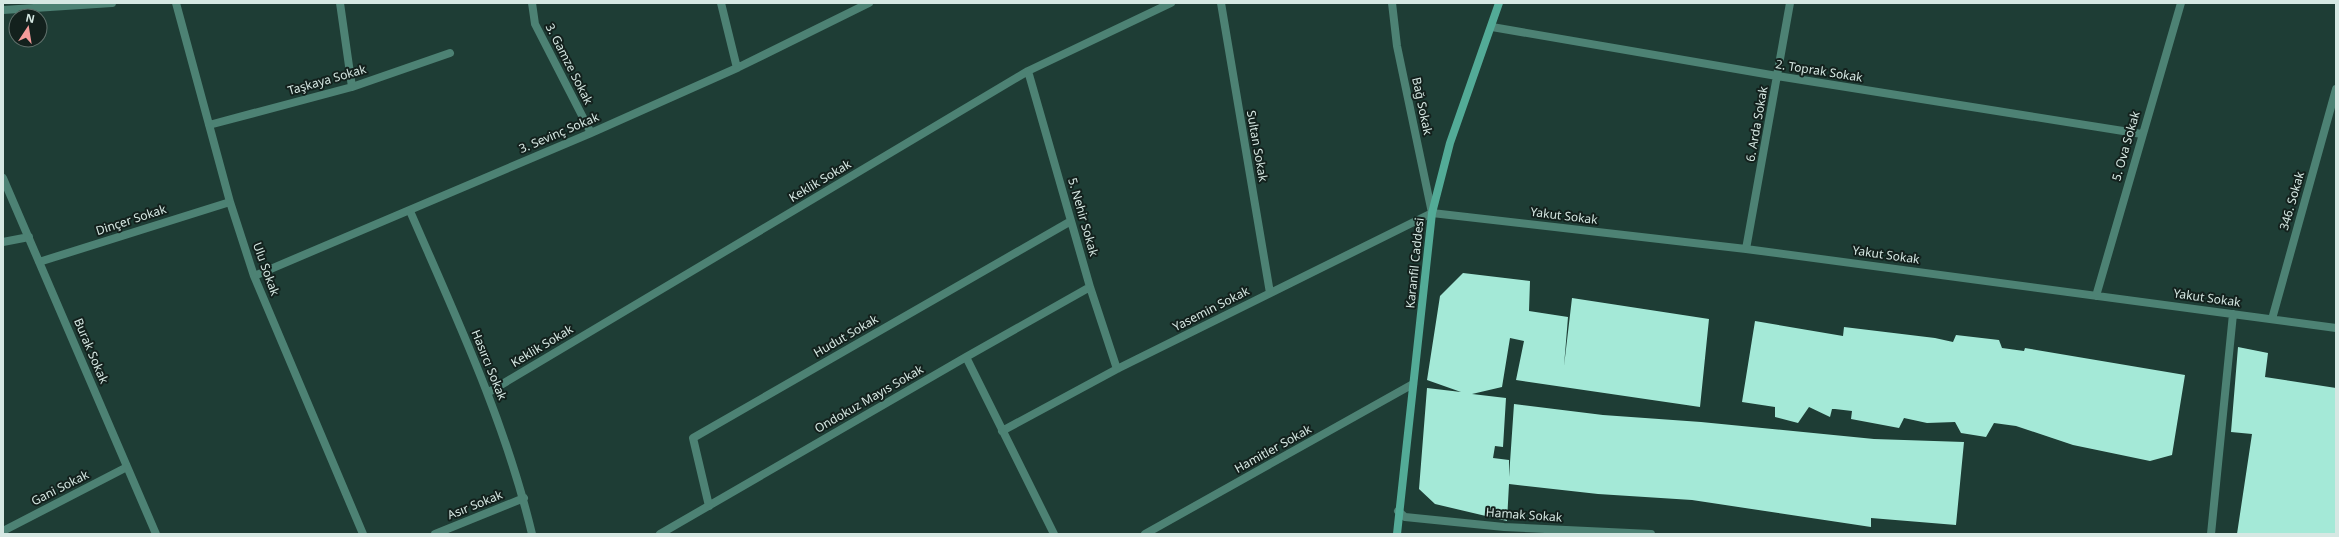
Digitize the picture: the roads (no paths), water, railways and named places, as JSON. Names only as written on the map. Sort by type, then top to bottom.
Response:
[{"type":"street","points":[[3,10],[112,3]]},
{"type":"street","name":"Ulu Sokak","points":[[176,3],[230,202],[254,276],[362,534]]},
{"type":"street","points":[[340,3],[352,87]]},
{"type":"street","name":"3. Gamze Sokak","points":[[532,3],[535,24],[591,133]]},
{"type":"street","points":[[721,3],[737,68]]},
{"type":"street","name":"3. Sevinç Sokak","points":[[254,276],[591,133],[737,68],[867,3]]},
{"type":"street","name":"Keklik Sokak","points":[[489,392],[1028,71],[1171,3]]},
{"type":"street","name":"Sultan Sokak","points":[[1221,3],[1270,293]]},
{"type":"street","name":"Bağ Sokak","points":[[1392,3],[1397,46],[1432,213]]},
{"type":"street","name":"Karanfil Caddesi","points":[[1397,534],[1398,511],[1432,213],[1450,143],[1492,27],[1499,3]]},
{"type":"street","name":"6. Arda Sokak","points":[[1746,249],[1790,3]]},
{"type":"street","name":"5. Ova Sokak","points":[[2096,296],[2181,3]]},
{"type":"street","name":"2. Toprak Sokak","points":[[1492,27],[1777,76],[2142,134]]},
{"type":"street","name":"Taşkaya Sokak","points":[[209,125],[352,87],[450,53]]},
{"type":"street","name":"5. Nehir Sokak","points":[[1028,71],[1090,287],[1117,369]]},
{"type":"street","name":"346. Sokak","points":[[2272,319],[2336,89]]},
{"type":"street","name":"Burak Sokak","points":[[3,178],[156,534]]},
{"type":"street","name":"Dinçer Sokak","points":[[39,262],[230,202]]},
{"type":"street","name":"Hasırcı Sokak","points":[[410,210],[489,392],[524,498],[532,534]]},
{"type":"street","name":"Yasemin Sokak","points":[[1002,431],[1117,369],[1432,213]]},
{"type":"street","name":"Yakut Sokak","points":[[1432,213],[1746,249],[2336,328]]},
{"type":"street","name":"Hudut Sokak","points":[[709,506],[693,438],[1071,221]]},
{"type":"street","points":[[3,242],[29,238]]},
{"type":"street","name":"Ondokuz Mayıs Sokak","points":[[660,534],[1090,287]]},
{"type":"street","points":[[2211,534],[2233,314]]},
{"type":"street","points":[[966,357],[1054,534]]},
{"type":"street","name":"Hamitler Sokak","points":[[1145,534],[1413,384]]},
{"type":"street","name":"Gani Sokak","points":[[3,531],[128,467]]},
{"type":"street","name":"Asır Sokak","points":[[435,534],[524,498]]},
{"type":"street","name":"Hamak Sokak","points":[[1398,511],[1405,517],[1504,527],[1651,534]]}]
